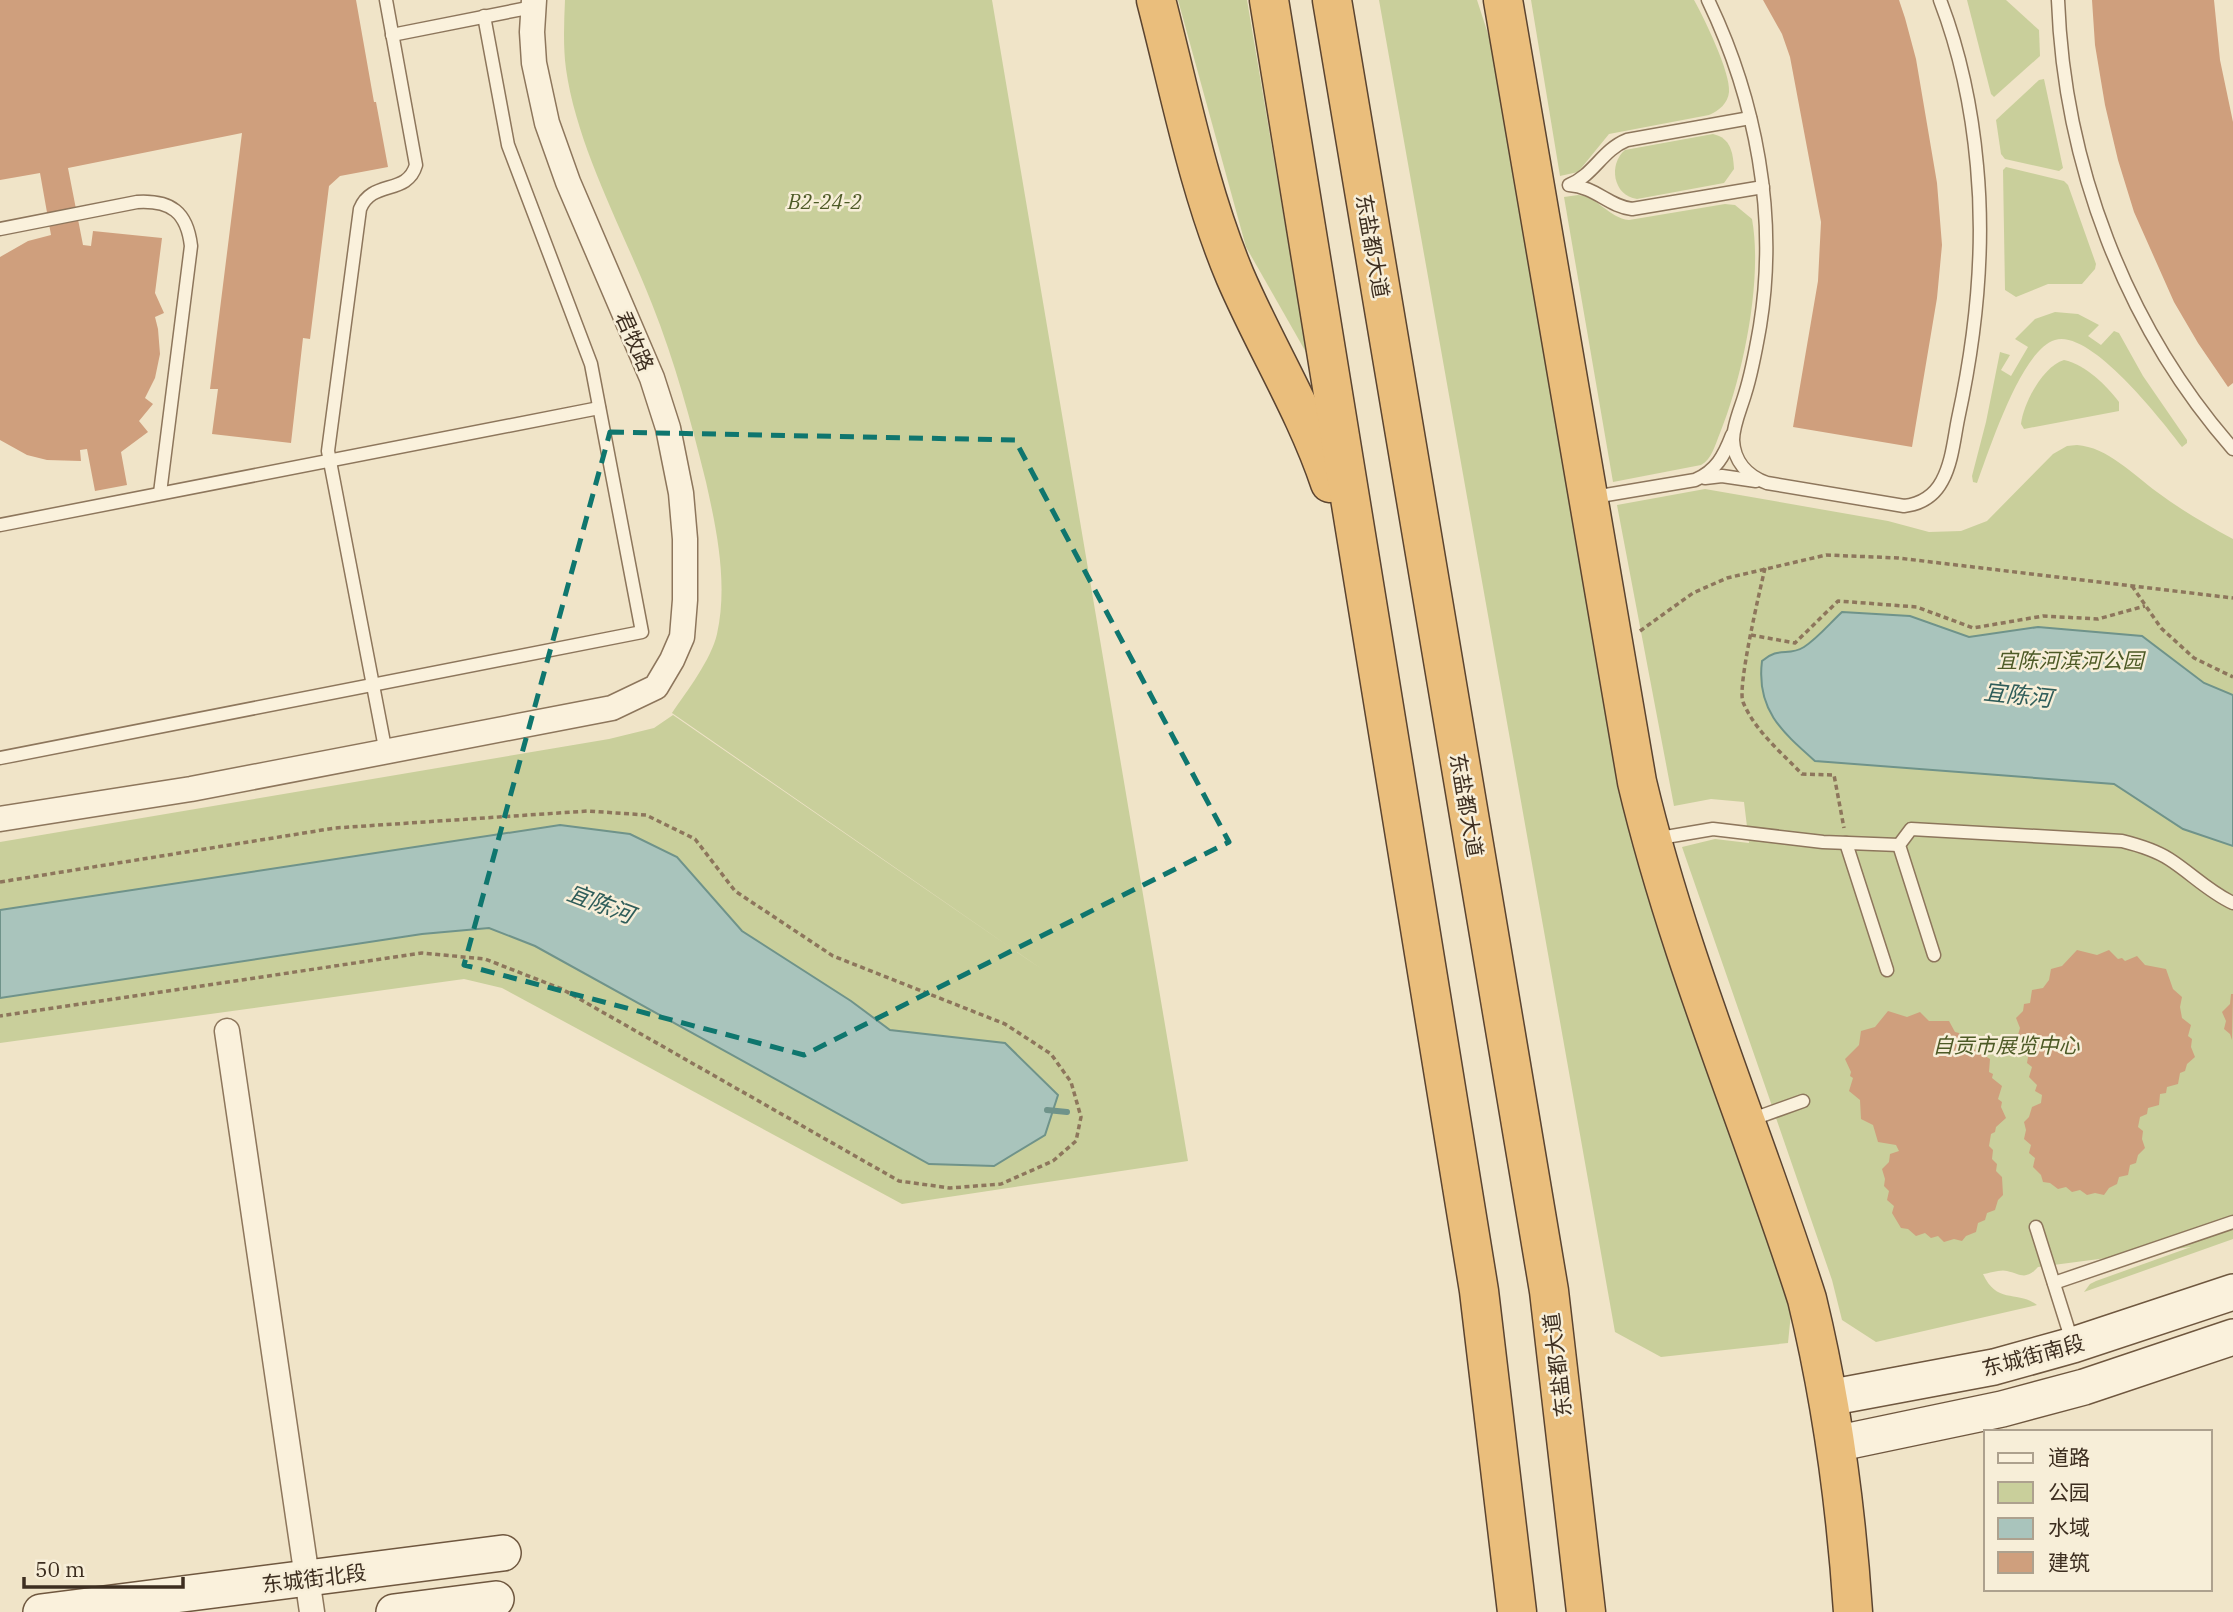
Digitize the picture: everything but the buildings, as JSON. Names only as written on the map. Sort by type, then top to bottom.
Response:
[{"type":"highway","points":[[1156,0],[1209,207],[1245,298],[1316,442],[1364,581]]},
{"type":"highway","points":[[1269,0],[1479,1291],[1517,1612]]},
{"type":"highway","name":"东盐都大道","points":[[1332,0],[1549,1291],[1586,1612]]},
{"type":"highway","points":[[1503,2],[1553,189],[1588,499],[1612,650],[1637,782],[1650,840],[1673,912],[1808,1299],[1835,1444],[1849,1548],[1853,1612]]},
{"type":"main road","name":"东城街南段","points":[[1828,1398],[1994,1367],[2073,1345],[2233,1292]]},
{"type":"main road","name":"东城街南段","points":[[1835,1444],[2002,1409],[2084,1387],[2233,1337]]},
{"type":"main road","name":"东城街北段","points":[[41,1612],[309,1595],[503,1553]]},
{"type":"main road","points":[[394,1612],[496,1599]]},
{"type":"street","name":"君牧路","points":[[386,753],[612,708],[656,687],[682,638],[685,539],[681,493],[668,428],[652,378],[568,182],[547,123],[534,63],[534,3]]},
{"type":"street","points":[[0,819],[191,789],[386,753]]},
{"type":"street","points":[[227,1031],[309,1595]]},
{"type":"lane","points":[[386,0],[415,165],[412,175],[405,182],[373,192],[363,201],[360,209],[328,451],[386,753]]},
{"type":"lane","points":[[1695,480],[1711,472],[1718,464],[1726,453],[1735,428],[1752,369],[1763,307],[1766,239],[1763,187],[1750,118],[1738,73],[1707,0]]},
{"type":"lane","points":[[1588,499],[1721,476],[1904,506],[1920,503],[1932,494],[1945,474],[1962,402],[1972,342],[1980,222],[1977,163],[1969,110],[1959,63],[1940,0]]},
{"type":"lane","points":[[2058,0],[2064,74],[2074,131],[2092,198],[2108,243],[2161,349],[2200,408],[2233,449]]},
{"type":"lane","points":[[392,35],[534,3]]},
{"type":"lane","points":[[0,758],[642,632],[591,364],[508,145],[484,16]]},
{"type":"lane","points":[[1553,189],[1588,175],[1613,146],[1627,139],[1750,118]]},
{"type":"lane","points":[[1553,189],[1591,189],[1613,204],[1632,209],[1763,187]]},
{"type":"lane","points":[[0,229],[151,201],[177,211],[185,220],[191,246],[160,493]]},
{"type":"lane","points":[[0,525],[599,408]]},
{"type":"lane","points":[[1735,428],[1733,439],[1740,463],[1749,474],[1766,483]]},
{"type":"lane","points":[[1650,840],[1713,829],[1846,843],[1899,845]]},
{"type":"lane","points":[[1899,845],[1911,829],[2122,841],[2167,858],[2216,894],[2233,903]]},
{"type":"lane","points":[[1846,843],[1887,970]]},
{"type":"lane","points":[[1899,845],[1934,955]]},
{"type":"lane","points":[[1746,1122],[1803,1101]]},
{"type":"lane","points":[[2054,1283],[2233,1222]]},
{"type":"lane","points":[[2036,1227],[2073,1345]]},
{"type":"path","points":[[1612,650],[1693,593],[1727,578],[1826,555],[1898,558],[2233,598]]},
{"type":"path","points":[[1765,568],[1751,635],[1742,700],[1762,734],[1802,774],[1835,775],[1846,843]]},
{"type":"path","points":[[2132,586],[2161,628],[2194,658],[2233,677]]},
{"type":"path","points":[[1751,635],[1794,643],[1838,601],[1917,607],[1973,628],[2043,616],[2098,619],[2146,606]]},
{"type":"path","points":[[0,882],[335,828],[588,811],[646,815],[695,839],[735,891],[833,956],[1005,1024],[1051,1054],[1071,1082],[1081,1117],[1076,1141],[1053,1161],[1001,1184],[950,1188],[899,1181],[562,989],[485,959],[422,953],[0,1016]]},
{"type":"highlighted area","points":[[610,432],[1015,440],[1229,842],[804,1055],[464,965]]},
{"type":"green space","name":"B2-24-2","points":[[565,0],[992,0],[1188,1161],[902,1204],[502,988],[464,979],[0,1043],[0,842],[609,739],[654,728],[673,715],[1043,970],[672,713],[704,665],[717,634],[721,577],[717,538],[700,459],[668,348],[580,128],[566,69]]},
{"type":"green space","points":[[1178,0],[1247,0],[1307,354],[1246,247]]},
{"type":"green space","points":[[1379,0],[1477,0],[1490,40],[1619,756],[1792,1303],[1788,1343],[1661,1357],[1615,1332]]},
{"type":"green space","points":[[1531,0],[1694,0],[1726,72],[1729,92],[1727,100],[1709,115],[1609,134],[1578,172],[1560,176]]},
{"type":"green space","points":[[1967,0],[2006,0],[2039,30],[2040,56],[1994,97],[1991,94]]},
{"type":"green space","points":[[2044,79],[2063,168],[2059,171],[2005,159],[2001,154],[1996,120],[2039,80]]},
{"type":"green space","points":[[1713,134],[1724,139],[1732,152],[1734,169],[1724,183],[1637,199],[1629,197],[1618,186],[1616,163],[1625,150]]},
{"type":"green space","points":[[2006,167],[2064,181],[2068,185],[2096,264],[2082,284],[2048,284],[2016,297],[2005,290],[2003,170]]},
{"type":"green space","points":[[1585,196],[1615,215],[1629,220],[1725,204],[1735,205],[1752,219],[1755,270],[1749,328],[1728,410],[1715,447],[1701,465],[1613,482],[1564,197]]},
{"type":"green space","points":[[2055,312],[2078,314],[2099,325],[2088,336],[2101,345],[2114,331],[2119,333],[2143,376],[2187,443],[2182,447],[2143,399],[2106,362],[2070,340],[2055,340],[2042,348],[2019,381],[1998,426],[1977,483],[1973,482],[1972,476],[2000,352],[2010,355],[2001,370],[2011,376],[2028,347],[2015,339],[2035,319]]},
{"type":"green space","points":[[2064,360],[2080,366],[2102,383],[2119,402],[2119,411],[2024,429],[2021,424],[2023,416],[2035,387],[2049,370]]},
{"type":"green space","points":[[2077,445],[2109,456],[2175,505],[2233,539],[2233,1239],[2084,1292],[2096,1281],[2191,1247],[2038,1267],[2026,1275],[2005,1271],[1983,1274],[1995,1290],[2037,1305],[1876,1342],[1842,1320],[1832,1280],[1776,1118],[1785,1114],[1784,1102],[1772,1106],[1682,847],[1715,839],[1749,843],[1744,802],[1711,799],[1674,806],[1617,505],[1705,489],[1888,521],[1929,532],[1961,531],[1987,521],[2053,454],[2067,446]]},
{"type":"water","points":[[1842,612],[1910,616],[1969,637],[2038,627],[2142,636],[2204,683],[2233,695],[2233,846],[2183,829],[2114,784],[1815,761],[1773,718],[1763,693],[1762,661],[1773,654],[1804,647]]},
{"type":"water","points":[[560,825],[630,834],[677,857],[742,931],[851,1001],[890,1030],[1005,1043],[1058,1095],[1045,1135],[994,1166],[929,1164],[535,946],[489,928],[422,934],[0,998],[0,910]]},
{"type":"waterway","name":"宜陈河","points":[[1047,1110],[1067,1112]]},
{"type":"park label","name":"宜陈河滨河公园","points":[[2070,660]]},
{"type":"park label","name":"自贡市展览中心","points":[[2006,1045]]}]
